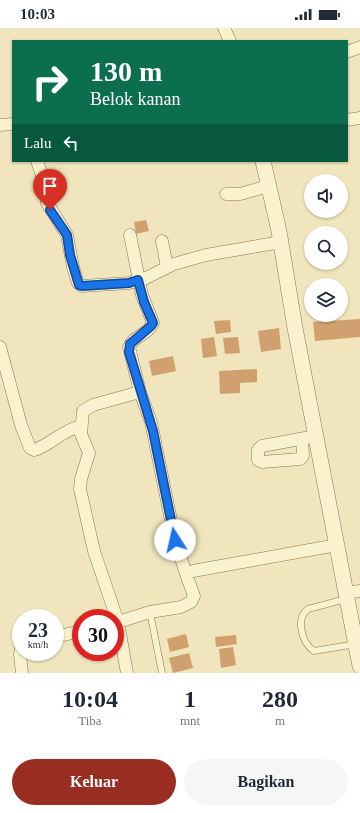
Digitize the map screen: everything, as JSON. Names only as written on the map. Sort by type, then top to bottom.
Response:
[{"type":"street","points":[[224,28],[230,40]]},
{"type":"street","points":[[348,52],[360,47]]},
{"type":"street","points":[[348,120],[360,118]]},
{"type":"street","points":[[0,125],[12,124]]},
{"type":"street","points":[[37,162],[44,181],[50,210],[67,235],[70,255],[79,285],[82,286],[129,283],[146,278],[166,267],[206,256],[281,242]]},
{"type":"street","points":[[263,162],[281,242],[309,438],[351,594],[356,644],[360,666]]},
{"type":"street","points":[[226,194],[240,194],[268,186]]},
{"type":"street","points":[[124,620],[150,612],[181,606],[193,600],[192,589],[175,540],[151,422],[140,392],[129,347],[135,339],[153,323],[144,302],[138,280],[130,235]]},
{"type":"street","points":[[162,241],[166,267]]},
{"type":"street","points":[[0,347],[30,448],[34,450],[40,448],[64,432],[81,426]]},
{"type":"street","points":[[113,609],[94,551],[82,503],[80,489],[81,479],[89,453],[81,434],[81,426],[83,412],[89,406],[140,392]]},
{"type":"street","points":[[186,574],[213,567],[337,545]]},
{"type":"street","points":[[124,658],[127,673]]},
{"type":"street","points":[[21,661],[22,673]]},
{"type":"lane","points":[[351,594],[308,609],[301,619],[304,641],[314,651],[356,644]]},
{"type":"lane","points":[[150,612],[162,673]]},
{"type":"building","points":[[146,220],[149,231],[136,234],[134,222]]},
{"type":"building","points":[[360,319],[360,337],[315,341],[313,322],[348,322],[348,320]]},
{"type":"building","points":[[230,320],[231,332],[216,334],[214,321]]},
{"type":"building","points":[[279,328],[281,349],[261,352],[258,331]]},
{"type":"building","points":[[214,337],[217,356],[203,358],[201,339]]},
{"type":"building","points":[[238,337],[240,353],[225,354],[223,338]]},
{"type":"building","points":[[173,356],[176,371],[152,376],[149,361]]},
{"type":"building","points":[[257,369],[257,382],[240,383],[240,393],[220,394],[219,371]]},
{"type":"building","points":[[186,634],[189,647],[170,652],[167,639]]},
{"type":"building","points":[[236,635],[237,644],[216,647],[215,637]]},
{"type":"building","points":[[233,647],[236,665],[221,668],[219,649]]},
{"type":"building","points":[[189,653],[193,668],[173,673],[169,658]]},
{"type":"route","points":[[50,210],[67,235],[70,255],[79,285],[129,283],[138,280],[144,302],[153,323],[130,344],[129,352],[140,392],[151,422],[175,540]]}]
